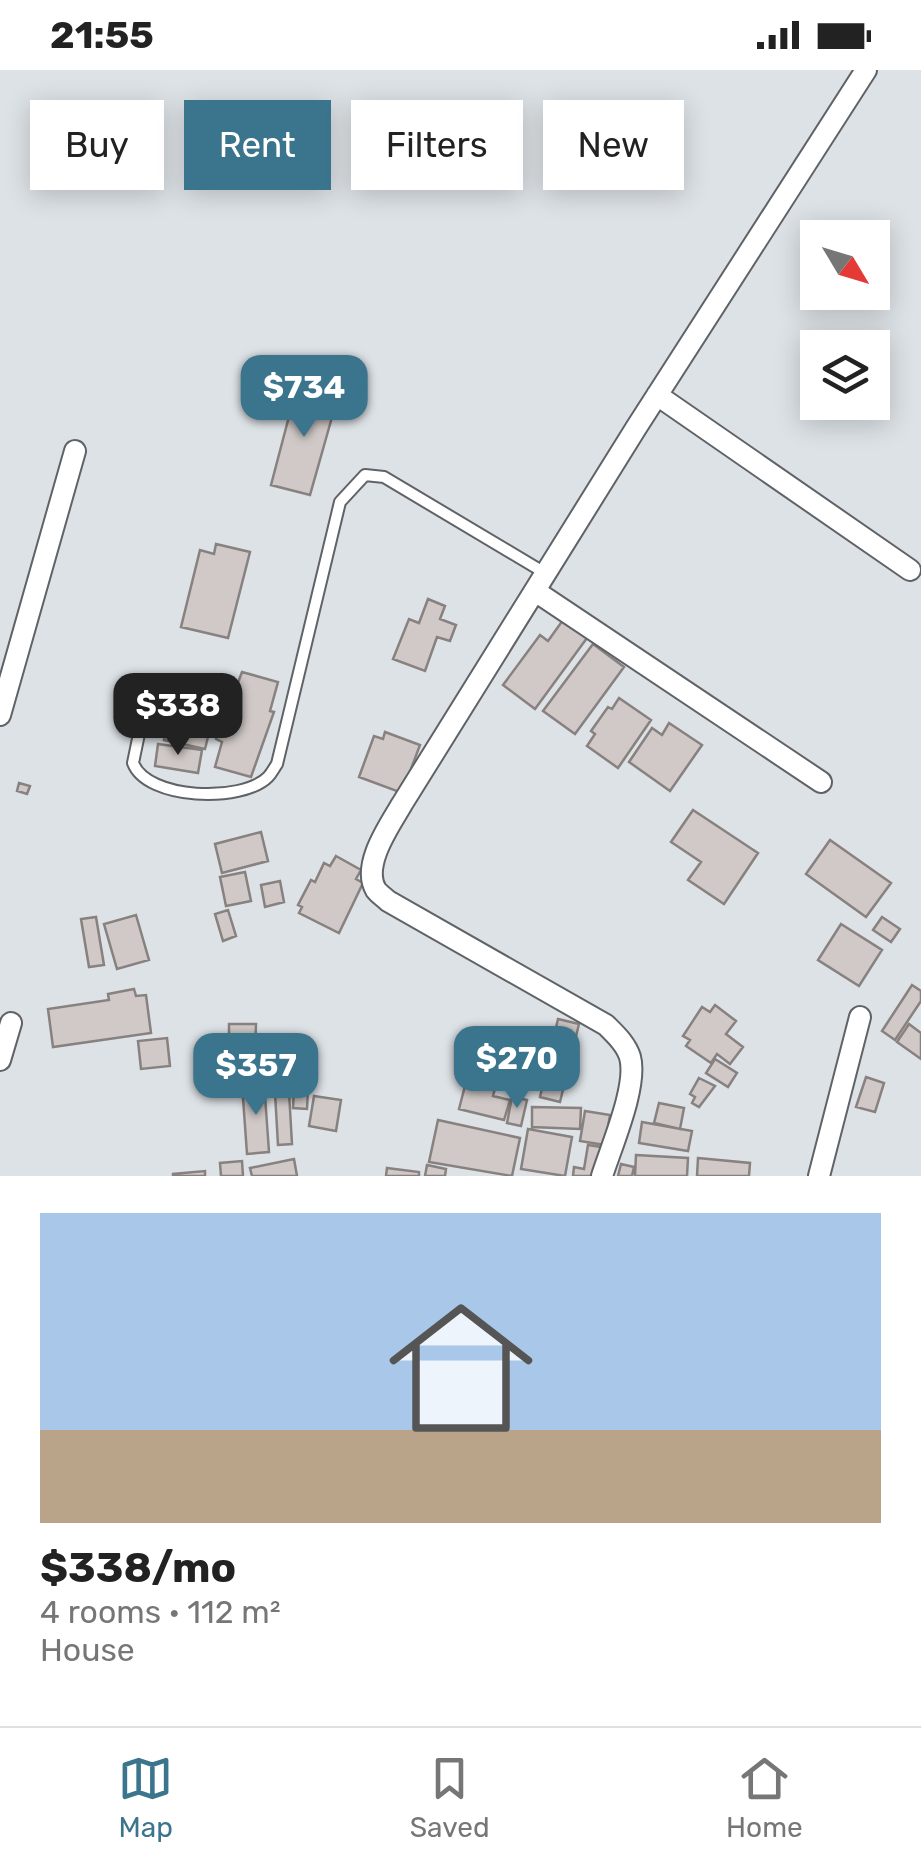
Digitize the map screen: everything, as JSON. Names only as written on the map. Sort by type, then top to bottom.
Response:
[{"type":"street","points":[[602,1176],[632,1078],[630,1057],[622,1040],[606,1024],[388,901],[375,888],[372,872],[382,841],[402,804],[657,395],[866,70]]},
{"type":"street","points":[[657,395],[910,570]]},
{"type":"street","points":[[0,715],[8,656],[76,451]]},
{"type":"street","points":[[540,582],[821,782]]},
{"type":"street","points":[[819,1176],[860,1017]]},
{"type":"street","points":[[0,1060],[12,1023]]},
{"type":"lane","points":[[148,690],[132,763],[137,774],[150,784],[177,792],[212,794],[252,786],[268,778],[277,764],[340,502],[365,475],[384,477],[540,582]]},
{"type":"building","points":[[297,386],[338,396],[310,495],[271,485]]},
{"type":"building","points":[[216,544],[250,552],[228,638],[181,627],[200,550],[214,554]]},
{"type":"building","points":[[428,599],[445,606],[440,619],[456,625],[450,641],[437,637],[425,671],[393,659],[409,619],[419,623]]},
{"type":"building","points":[[563,620],[587,638],[535,709],[503,685],[540,635],[548,641]]},
{"type":"building","points":[[593,644],[624,667],[575,734],[543,711]]},
{"type":"building","points":[[242,672],[278,682],[270,711],[274,712],[251,777],[215,767],[222,742],[216,739]]},
{"type":"building","points":[[177,685],[201,691],[199,701],[216,704],[205,749],[164,740]]},
{"type":"building","points":[[619,698],[651,720],[618,768],[587,746],[595,734],[591,731]]},
{"type":"building","points":[[669,723],[702,745],[670,791],[629,762],[652,728],[662,735]]},
{"type":"building","points":[[385,732],[420,745],[402,793],[359,777],[374,736],[383,739]]},
{"type":"building","points":[[158,744],[202,750],[198,773],[155,766]]},
{"type":"building","points":[[19,783],[30,786],[27,794],[17,791]]},
{"type":"building","points":[[693,810],[758,853],[724,904],[688,880],[701,862],[671,842]]},
{"type":"building","points":[[261,832],[268,861],[222,873],[215,844]]},
{"type":"building","points":[[830,840],[891,883],[866,917],[806,874]]},
{"type":"building","points":[[336,856],[361,870],[356,879],[363,883],[339,933],[299,913],[302,907],[298,905],[324,863],[330,866]]},
{"type":"building","points":[[245,872],[251,901],[226,906],[220,877]]},
{"type":"building","points":[[280,881],[284,902],[265,907],[261,885]]},
{"type":"building","points":[[228,910],[236,936],[223,941],[215,914]]},
{"type":"building","points":[[136,915],[149,960],[117,969],[104,924]]},
{"type":"building","points":[[96,917],[104,965],[89,967],[81,919]]},
{"type":"building","points":[[882,917],[900,929],[891,942],[873,930]]},
{"type":"building","points":[[841,924],[882,950],[859,986],[818,960]]},
{"type":"building","points":[[912,985],[921,991],[921,1001],[895,1040],[882,1031]]},
{"type":"building","points":[[134,989],[136,996],[146,995],[151,1033],[53,1047],[48,1009],[109,1000],[108,994]]},
{"type":"building","points":[[715,1005],[736,1021],[726,1034],[743,1047],[730,1064],[717,1054],[711,1063],[686,1046],[690,1040],[683,1036],[702,1007],[710,1012]]},
{"type":"building","points":[[558,1019],[579,1024],[560,1102],[540,1097]]},
{"type":"building","points":[[229,1024],[256,1024],[255,1052],[242,1053],[242,1042],[229,1042]]},
{"type":"building","points":[[909,1024],[921,1033],[921,1059],[897,1042]]},
{"type":"building","points":[[495,1030],[518,1036],[510,1069],[501,1067],[493,1096],[510,1100],[504,1120],[459,1109],[475,1047],[490,1051]]},
{"type":"building","points":[[167,1038],[170,1066],[141,1069],[138,1041]]},
{"type":"building","points":[[715,1059],[737,1073],[728,1087],[706,1073]]},
{"type":"building","points":[[258,1072],[260,1081],[247,1083],[246,1075]]},
{"type":"building","points":[[288,1075],[292,1144],[278,1145],[274,1076]]},
{"type":"building","points":[[866,1077],[884,1083],[875,1112],[856,1107]]},
{"type":"building","points":[[699,1078],[715,1086],[699,1107],[692,1103],[695,1097],[690,1094]]},
{"type":"building","points":[[264,1082],[269,1152],[247,1154],[242,1084]]},
{"type":"building","points":[[294,1088],[308,1089],[307,1109],[293,1108]]},
{"type":"building","points":[[314,1096],[341,1100],[336,1131],[309,1126]]},
{"type":"building","points":[[512,1097],[527,1100],[521,1126],[507,1123]]},
{"type":"building","points":[[659,1103],[684,1108],[680,1129],[654,1123]]},
{"type":"building","points":[[532,1107],[581,1108],[580,1129],[532,1127]]},
{"type":"building","points":[[585,1111],[610,1115],[605,1145],[580,1141]]},
{"type":"building","points":[[438,1120],[520,1138],[512,1176],[429,1162]]},
{"type":"building","points":[[642,1122],[692,1131],[688,1151],[639,1143]]},
{"type":"building","points":[[528,1129],[572,1137],[565,1176],[521,1169]]},
{"type":"building","points":[[588,1145],[601,1147],[595,1176],[573,1176],[574,1167],[584,1169]]},
{"type":"building","points":[[636,1155],[688,1158],[687,1176],[635,1176]]},
{"type":"building","points":[[698,1158],[750,1163],[749,1176],[697,1176]]},
{"type":"building","points":[[294,1159],[297,1176],[252,1176],[250,1168]]},
{"type":"building","points":[[242,1161],[243,1176],[221,1176],[220,1163]]},
{"type":"building","points":[[621,1164],[634,1167],[632,1176],[618,1176]]},
{"type":"building","points":[[427,1165],[446,1169],[445,1176],[425,1176]]},
{"type":"building","points":[[387,1168],[419,1172],[419,1176],[386,1176]]},
{"type":"building","points":[[205,1171],[205,1176],[173,1176],[173,1174]]}]
